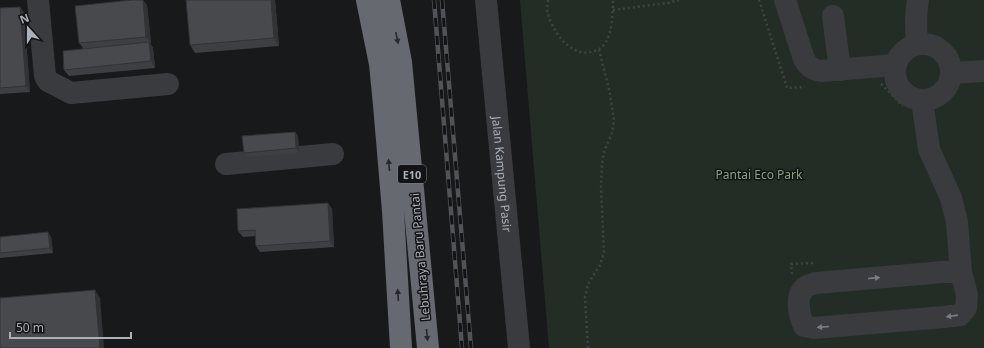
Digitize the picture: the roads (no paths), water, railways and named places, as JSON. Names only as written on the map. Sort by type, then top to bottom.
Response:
[{"type":"highway","name":"Lebuhraya Baru Pantai","points":[[367,0],[380,64],[393,211],[401,348]]},
{"type":"highway","name":"Lebuhraya Baru Pantai","points":[[389,0],[401,62],[428,348]]},
{"type":"street","points":[[38,0],[45,76],[48,81],[71,93],[168,84]]},
{"type":"street","name":"Jalan Kampung Pasir","points":[[486,0],[519,348]]},
{"type":"street","points":[[785,0],[807,64],[816,70],[840,70],[895,65]]},
{"type":"street","points":[[917,44],[916,22],[918,0]]},
{"type":"street","points":[[833,16],[840,70]]},
{"type":"street","points":[[917,44],[930,44],[946,54],[952,73],[950,82],[944,91],[937,97],[913,104],[917,100],[901,91],[896,83],[895,65],[905,50],[917,44]]},
{"type":"street","points":[[952,73],[984,71]]},
{"type":"street","points":[[913,104],[929,149],[951,198],[957,222],[961,272],[967,295],[966,308],[960,314],[814,328],[804,326],[800,317],[800,293],[806,287],[816,283],[943,272],[961,272]]},
{"type":"street","points":[[226,164],[333,154]]},
{"type":"railway","points":[[434,0],[462,348]]},
{"type":"railway","points":[[442,0],[471,348]]},
{"type":"park label","name":"Pantai Eco Park","points":[[759,174]]}]
